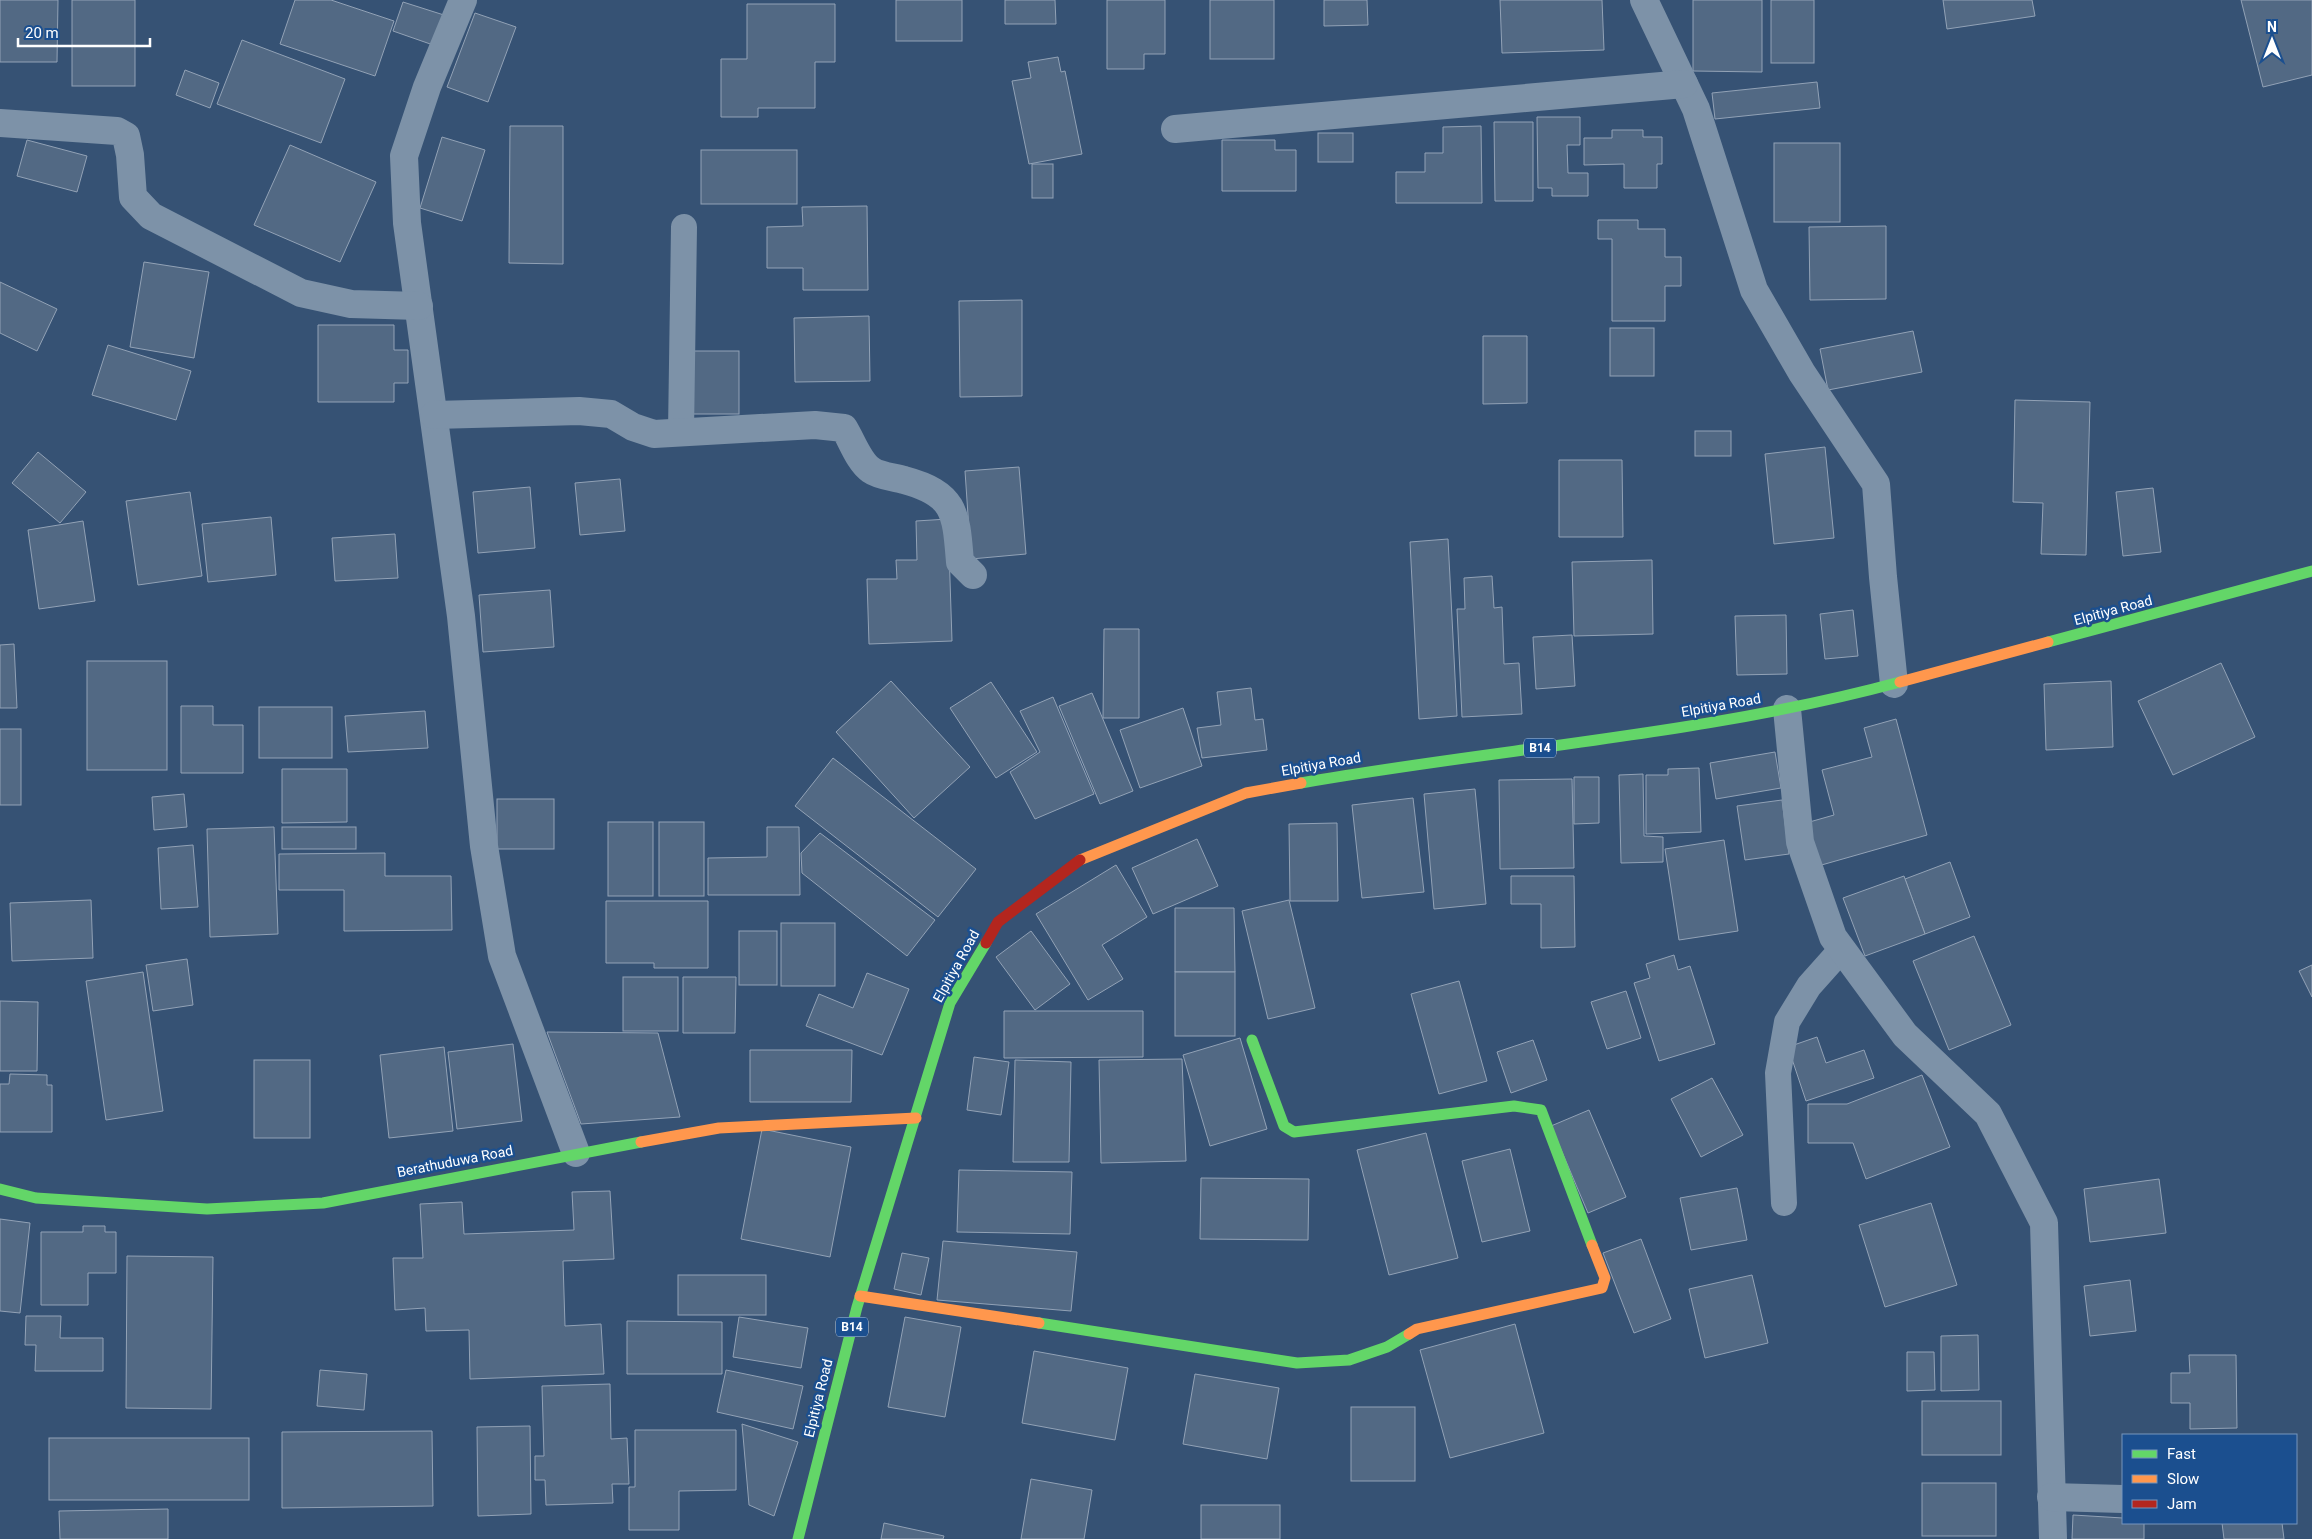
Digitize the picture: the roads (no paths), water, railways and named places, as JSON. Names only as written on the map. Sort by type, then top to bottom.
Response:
[{"type":"street","points":[[463,0],[427,87],[404,156],[407,223],[420,306],[461,616],[484,846],[502,956],[576,1153]]},
{"type":"street","points":[[1644,0],[1696,109],[1754,290],[1802,373],[1876,484],[1894,684]]},
{"type":"street","points":[[1174,129],[1684,84]]},
{"type":"street","points":[[0,123],[117,131],[126,136],[130,155],[133,197],[151,216],[301,293],[351,304],[420,306]]},
{"type":"street","points":[[434,415],[580,411],[611,414],[633,427],[654,434],[815,425],[844,428],[856,447],[860,461],[872,471],[928,486],[949,505],[957,527],[960,562],[974,575]]},
{"type":"street","name":"Elpitiya Road","points":[[798,1539],[860,1296],[950,1003],[998,922],[1076,862],[1246,793],[1388,768],[1625,736],[1786,709],[1894,684],[2312,571]]},
{"type":"street","points":[[1786,709],[1800,842],[1833,936],[1905,1035],[1988,1114],[2044,1223],[2052,1539]]},
{"type":"street","points":[[860,1296],[1297,1363],[1349,1360],[1387,1347],[1417,1329],[1602,1288],[1605,1278],[1541,1110],[1514,1106],[1294,1132],[1284,1126],[1252,1040]]},
{"type":"street","name":"Berathuduwa Road","points":[[0,1189],[36,1198],[207,1209],[323,1203],[576,1153],[719,1128],[916,1118]]},
{"type":"street","points":[[2052,1498],[2122,1499]]},
{"type":"lane","points":[[682,432],[684,227]]},
{"type":"lane","points":[[1784,1203],[1778,1073],[1786,1022],[1808,986],[1842,949]]}]
